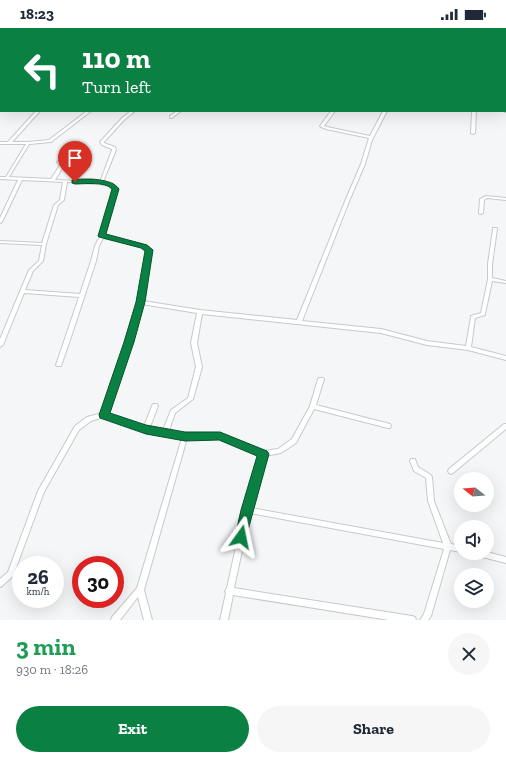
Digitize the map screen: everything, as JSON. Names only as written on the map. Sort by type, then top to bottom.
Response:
[{"type":"street","points":[[10,142],[37,112]]},
{"type":"street","points":[[0,142],[28,143],[50,141],[88,112]]},
{"type":"street","points":[[101,183],[114,150],[114,148],[103,144],[102,142],[123,119],[133,112]]},
{"type":"street","points":[[171,117],[178,112]]},
{"type":"street","points":[[332,112],[322,126],[372,137]]},
{"type":"street","points":[[299,322],[363,164],[372,137],[384,112]]},
{"type":"street","points":[[473,133],[474,112]]},
{"type":"street","points":[[7,178],[28,143]]},
{"type":"street","points":[[52,181],[62,165],[59,162]]},
{"type":"street","points":[[0,178],[101,183],[111,184],[115,189],[102,236],[98,242],[75,320],[59,365]]},
{"type":"street","points":[[0,222],[20,180]]},
{"type":"street","points":[[0,345],[31,270],[41,261],[44,244],[56,205],[62,200],[65,181]]},
{"type":"street","points":[[480,213],[482,199],[506,199]]},
{"type":"street","points":[[468,348],[474,317],[483,314],[490,278],[490,264],[495,229]]},
{"type":"street","points":[[102,236],[144,246],[149,250],[140,302],[129,342],[104,415]]},
{"type":"street","points":[[0,242],[44,244]]},
{"type":"street","points":[[490,278],[506,282]]},
{"type":"street","points":[[23,291],[82,296]]},
{"type":"street","points":[[140,302],[200,312],[381,331],[427,343],[468,348],[506,358]]},
{"type":"street","points":[[165,433],[173,412],[190,399],[199,367],[194,343],[200,312]]},
{"type":"street","points":[[0,584],[11,574],[41,491],[77,428],[89,419],[104,415],[146,430],[185,436],[220,436],[263,454],[279,451],[294,441],[313,406],[321,379]]},
{"type":"street","points":[[146,430],[155,406]]},
{"type":"street","points":[[313,406],[388,426]]},
{"type":"street","points":[[451,472],[506,426]]},
{"type":"street","points":[[115,620],[140,590],[185,436]]},
{"type":"street","points":[[224,620],[247,510],[263,454]]},
{"type":"street","points":[[413,461],[416,469],[429,477],[431,501],[448,546],[427,616],[424,620]]},
{"type":"street","points":[[247,510],[454,547]]},
{"type":"street","points":[[494,557],[506,560]]},
{"type":"street","points":[[140,590],[148,620]]},
{"type":"street","points":[[229,591],[412,620]]},
{"type":"route","points":[[75,182],[111,184],[114,186],[115,189],[102,236],[144,246],[149,250],[140,302],[129,342],[104,415],[146,430],[185,436],[220,436],[263,454],[241,537]]}]
